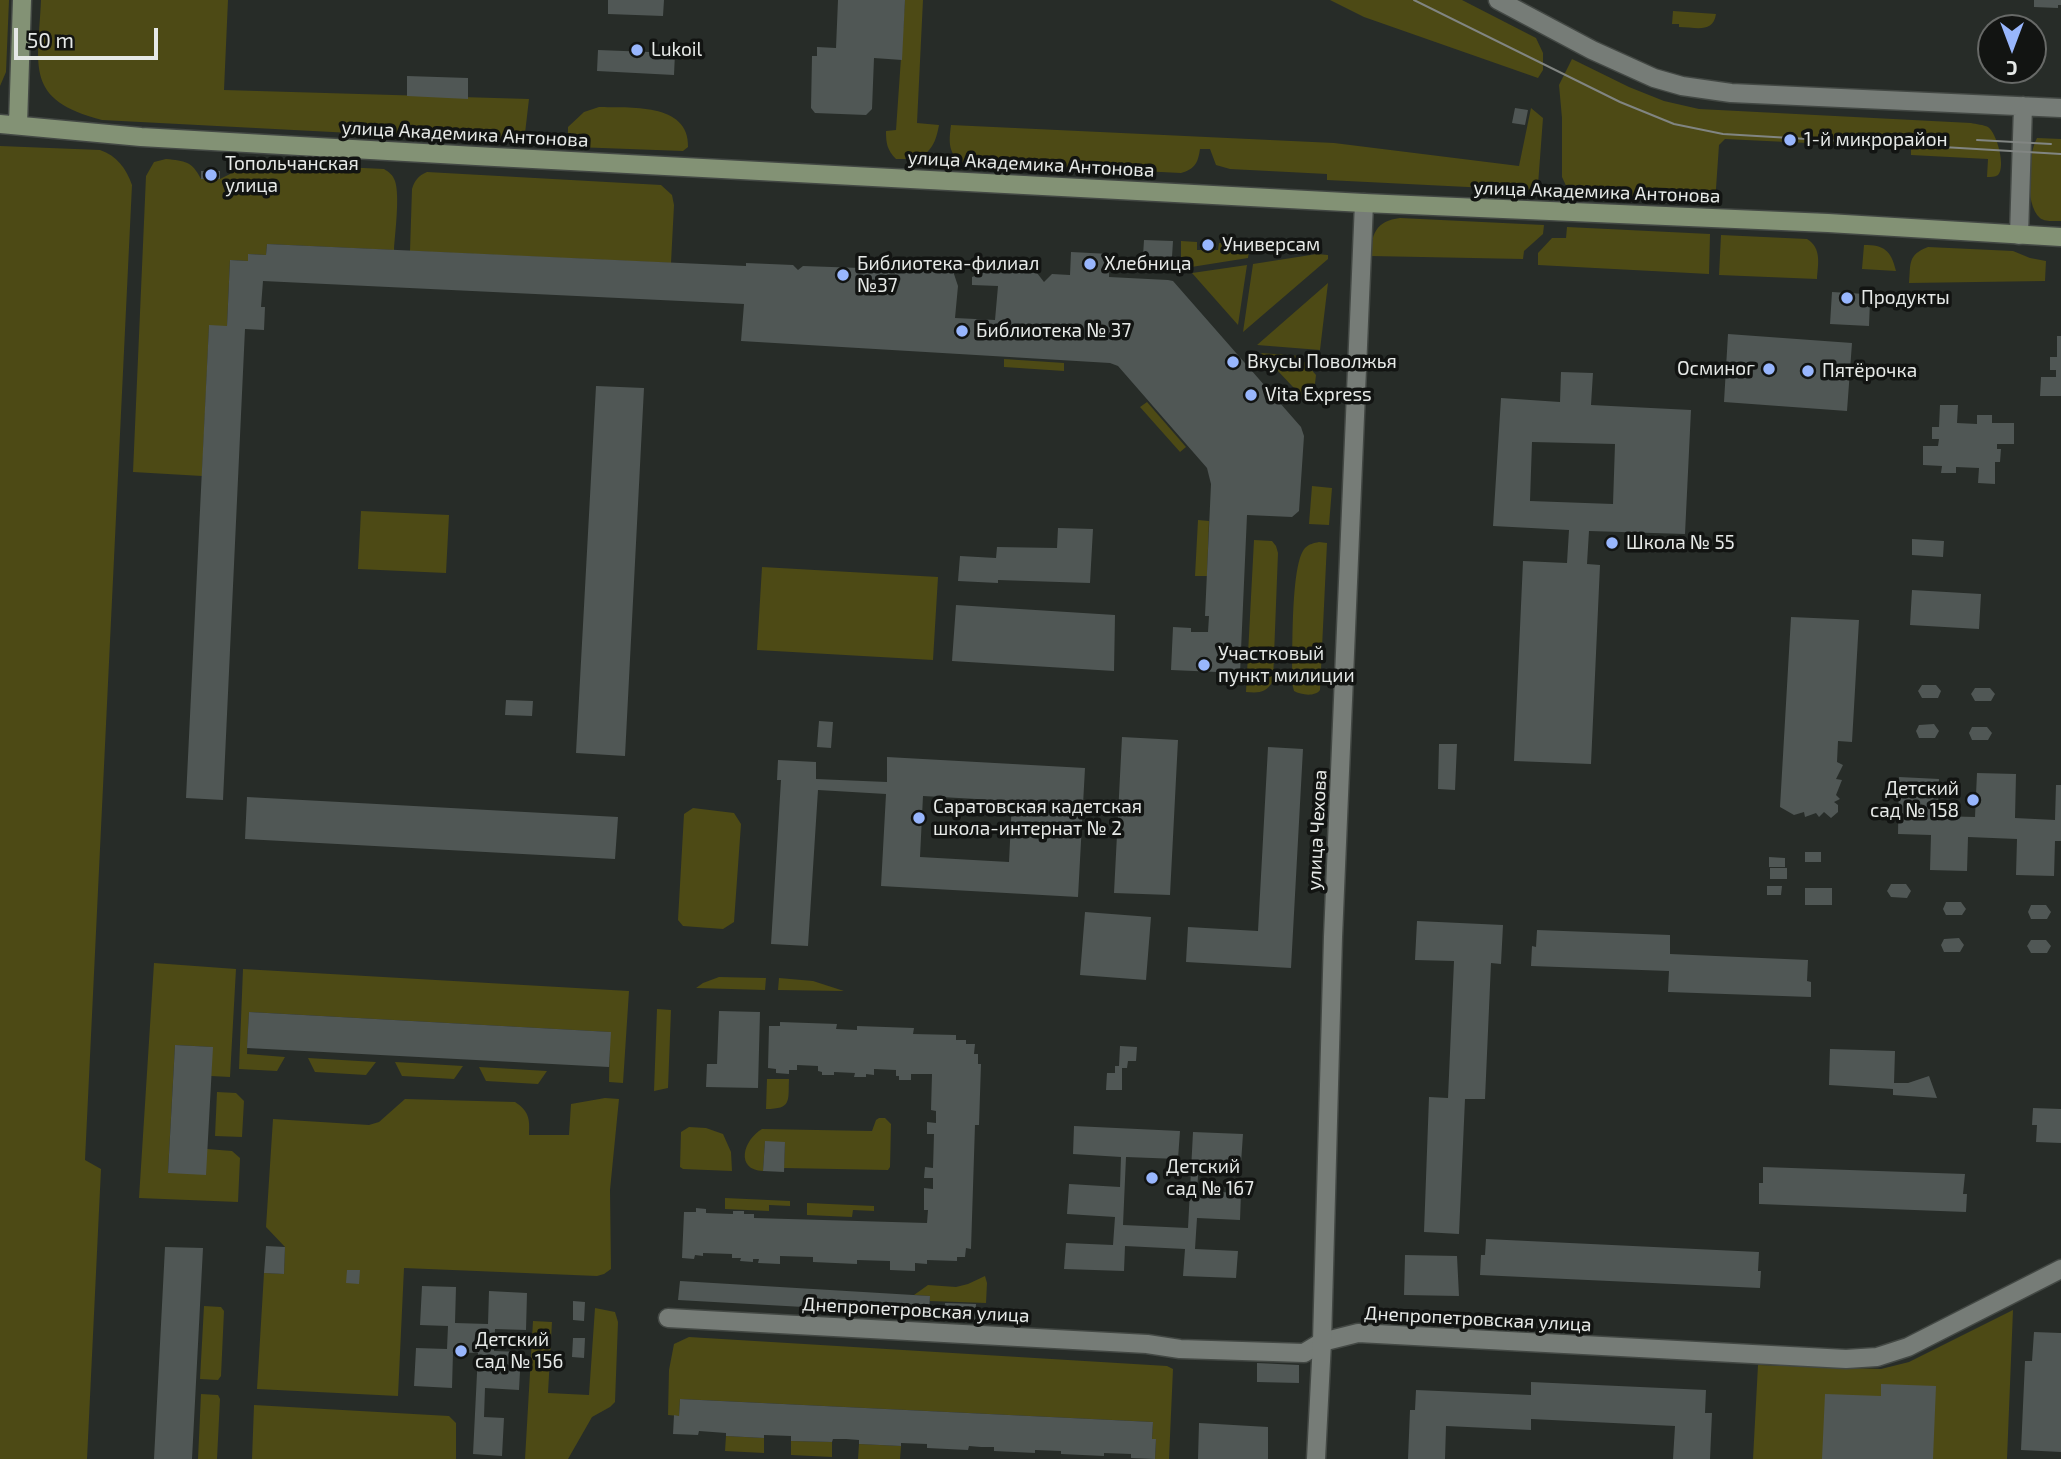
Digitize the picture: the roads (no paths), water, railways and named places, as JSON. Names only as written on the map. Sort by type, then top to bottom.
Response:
[{"type":"main road","points":[[18,125],[22,0]]},
{"type":"main road","name":"улица Академика Антонова","points":[[0,124],[141,137],[1364,203],[2061,237]]},
{"type":"street","points":[[1498,0],[1614,60],[1654,78],[1682,86],[1731,93],[2061,108]]},
{"type":"street","points":[[2018,235],[2023,106]]},
{"type":"street","name":"улица Чехова","points":[[1316,1459],[1322,1342],[1331,986],[1364,203]]},
{"type":"street","name":"Днепропетровская улица","points":[[668,1318],[1147,1344],[1180,1349],[1304,1353],[1322,1342],[1359,1333],[1846,1359],[1877,1357],[1908,1348],[2061,1269]]},
{"type":"tram line","points":[[1414,0],[1620,102],[1674,124],[1723,134],[2061,154]]},
{"type":"tram line","points":[[1977,140],[2051,144]]},
{"type":"place","name":"Lukoil","points":[[637,50]]},
{"type":"place","name":"1-й микрорайон","points":[[1790,140]]},
{"type":"place","name":"Топольчанская улица","points":[[211,175]]},
{"type":"place","name":"Универсам","points":[[1208,245]]},
{"type":"place","name":"Хлебница","points":[[1090,264]]},
{"type":"place","name":"Библиотека-филиал №37","points":[[843,275]]},
{"type":"place","name":"Продукты","points":[[1847,298]]},
{"type":"place","name":"Библиотека № 37","points":[[962,331]]},
{"type":"place","name":"Вкусы Поволжья","points":[[1233,362]]},
{"type":"place","name":"Осминог","points":[[1769,369]]},
{"type":"place","name":"Пятёрочка","points":[[1808,371]]},
{"type":"place","name":"Vita Express","points":[[1251,395]]},
{"type":"place","name":"Школа № 55","points":[[1612,543]]},
{"type":"place","name":"Участковый пункт милиции","points":[[1204,665]]},
{"type":"place","name":"Детский сад № 158","points":[[1973,800]]},
{"type":"place","name":"Саратовская кадетская школа-интернат № 2","points":[[919,818]]},
{"type":"place","name":"Детский сад № 167","points":[[1152,1178]]},
{"type":"place","name":"Детский сад № 156","points":[[461,1351]]}]
